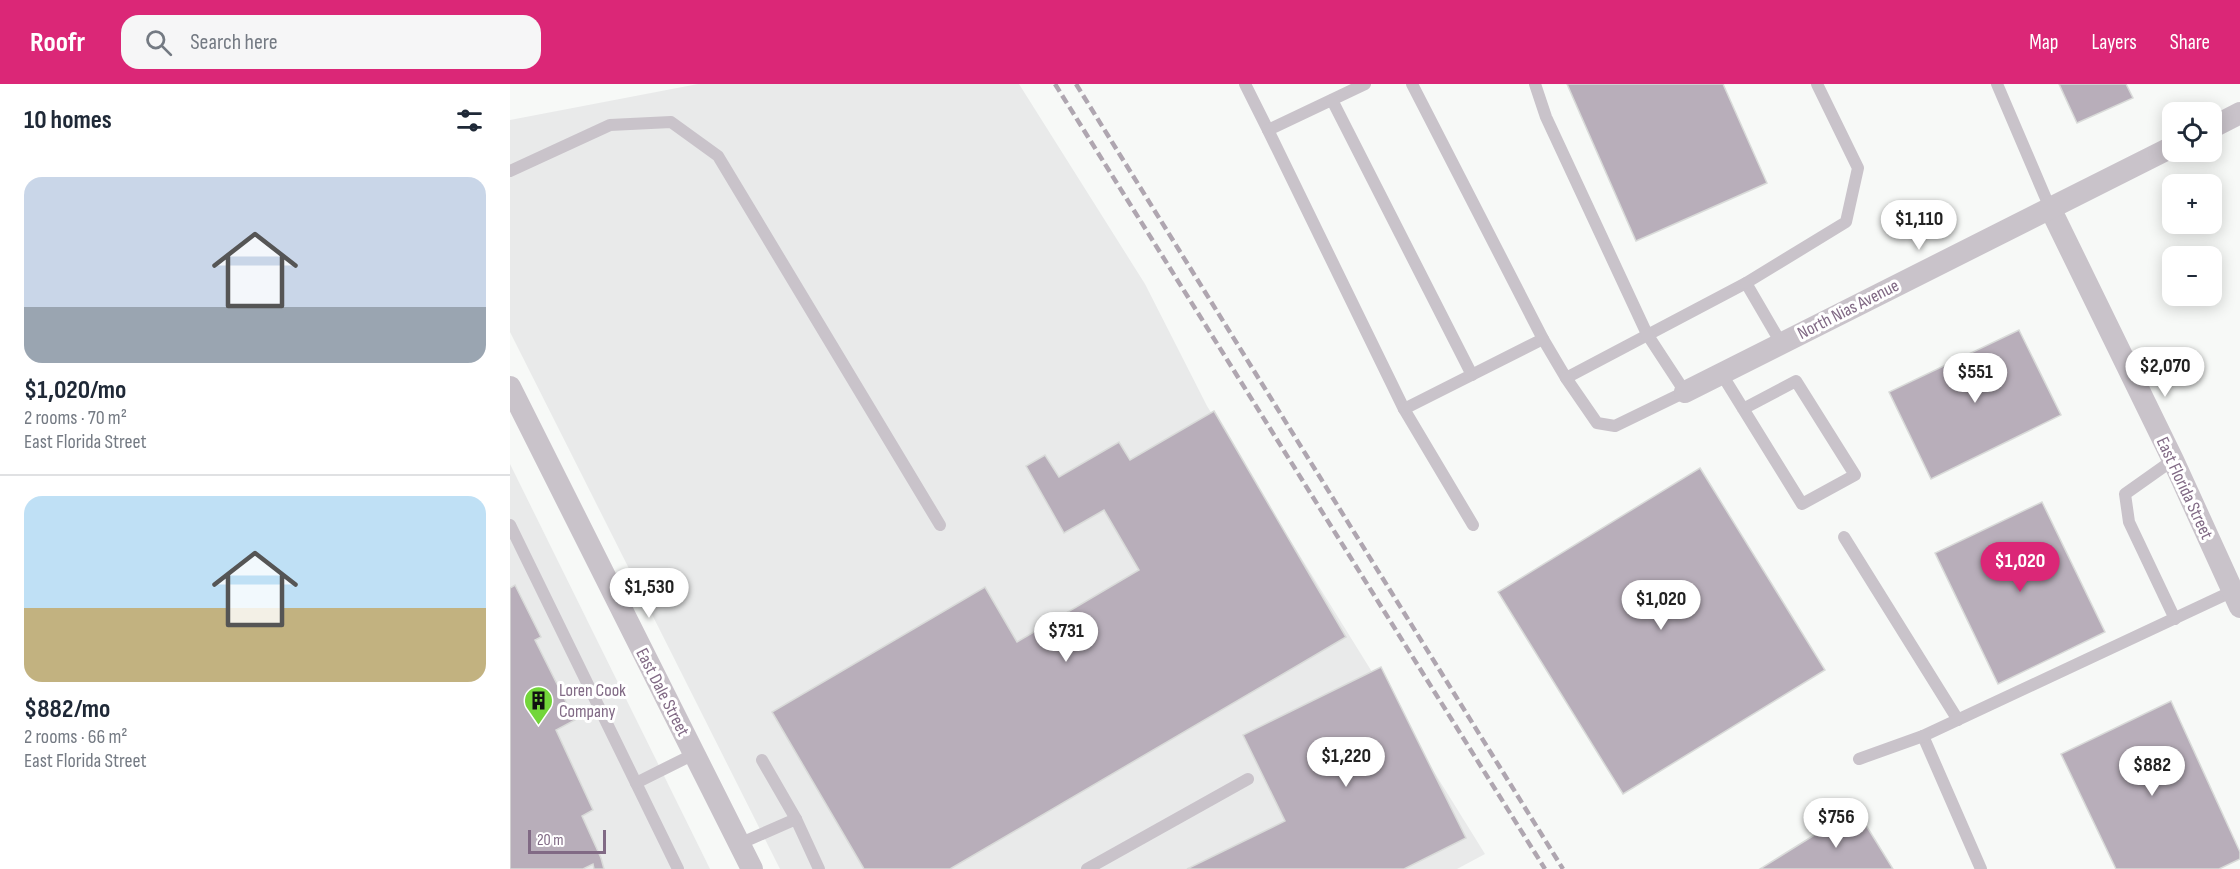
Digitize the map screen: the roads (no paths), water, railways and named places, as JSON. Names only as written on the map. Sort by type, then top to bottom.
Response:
[{"type":"street","points":[[2222,122],[2240,113]]},
{"type":"street","name":"North Nias Avenue","points":[[1685,392],[2162,152]]},
{"type":"street","name":"East Florida Street","points":[[2050,208],[2173,460],[2236,599]]},
{"type":"street","name":"East Dale Street","points":[[513,401],[752,869]]},
{"type":"lane","points":[[1245,84],[1404,408],[1473,525]]},
{"type":"lane","points":[[1268,130],[1365,84]]},
{"type":"lane","points":[[1412,84],[1543,339],[1566,378],[1597,423],[1615,426],[1685,392],[1647,334],[1546,117],[1535,84]]},
{"type":"lane","points":[[1566,378],[1746,283],[1846,222],[1858,168],[1817,84]]},
{"type":"lane","points":[[1997,84],[2050,208]]},
{"type":"lane","points":[[1332,100],[1472,375]]},
{"type":"lane","points":[[510,171],[610,125],[671,122],[718,156],[940,525]]},
{"type":"lane","points":[[1746,283],[1780,343]]},
{"type":"lane","points":[[1404,408],[1543,339]]},
{"type":"lane","points":[[1721,373],[1743,409],[1802,504],[1855,475],[1796,381],[1743,409]]},
{"type":"lane","points":[[2173,460],[2126,494],[2129,522],[2175,619]]},
{"type":"lane","points":[[510,525],[678,869]]},
{"type":"lane","points":[[1845,537],[1958,720]]},
{"type":"lane","points":[[1858,759],[1923,736],[2175,619],[2236,599]]},
{"type":"lane","points":[[1923,736],[1981,869]]},
{"type":"lane","points":[[636,783],[694,754]]},
{"type":"lane","points":[[762,760],[796,819],[819,869]]},
{"type":"lane","points":[[1087,869],[1248,779]]},
{"type":"lane","points":[[739,844],[796,819]]},
{"type":"railway","points":[[1055,84],[1545,869]]},
{"type":"railway","points":[[1076,84],[1563,869]]},
{"type":"place","name":"Loren Cook Company","points":[[538,726]]}]
